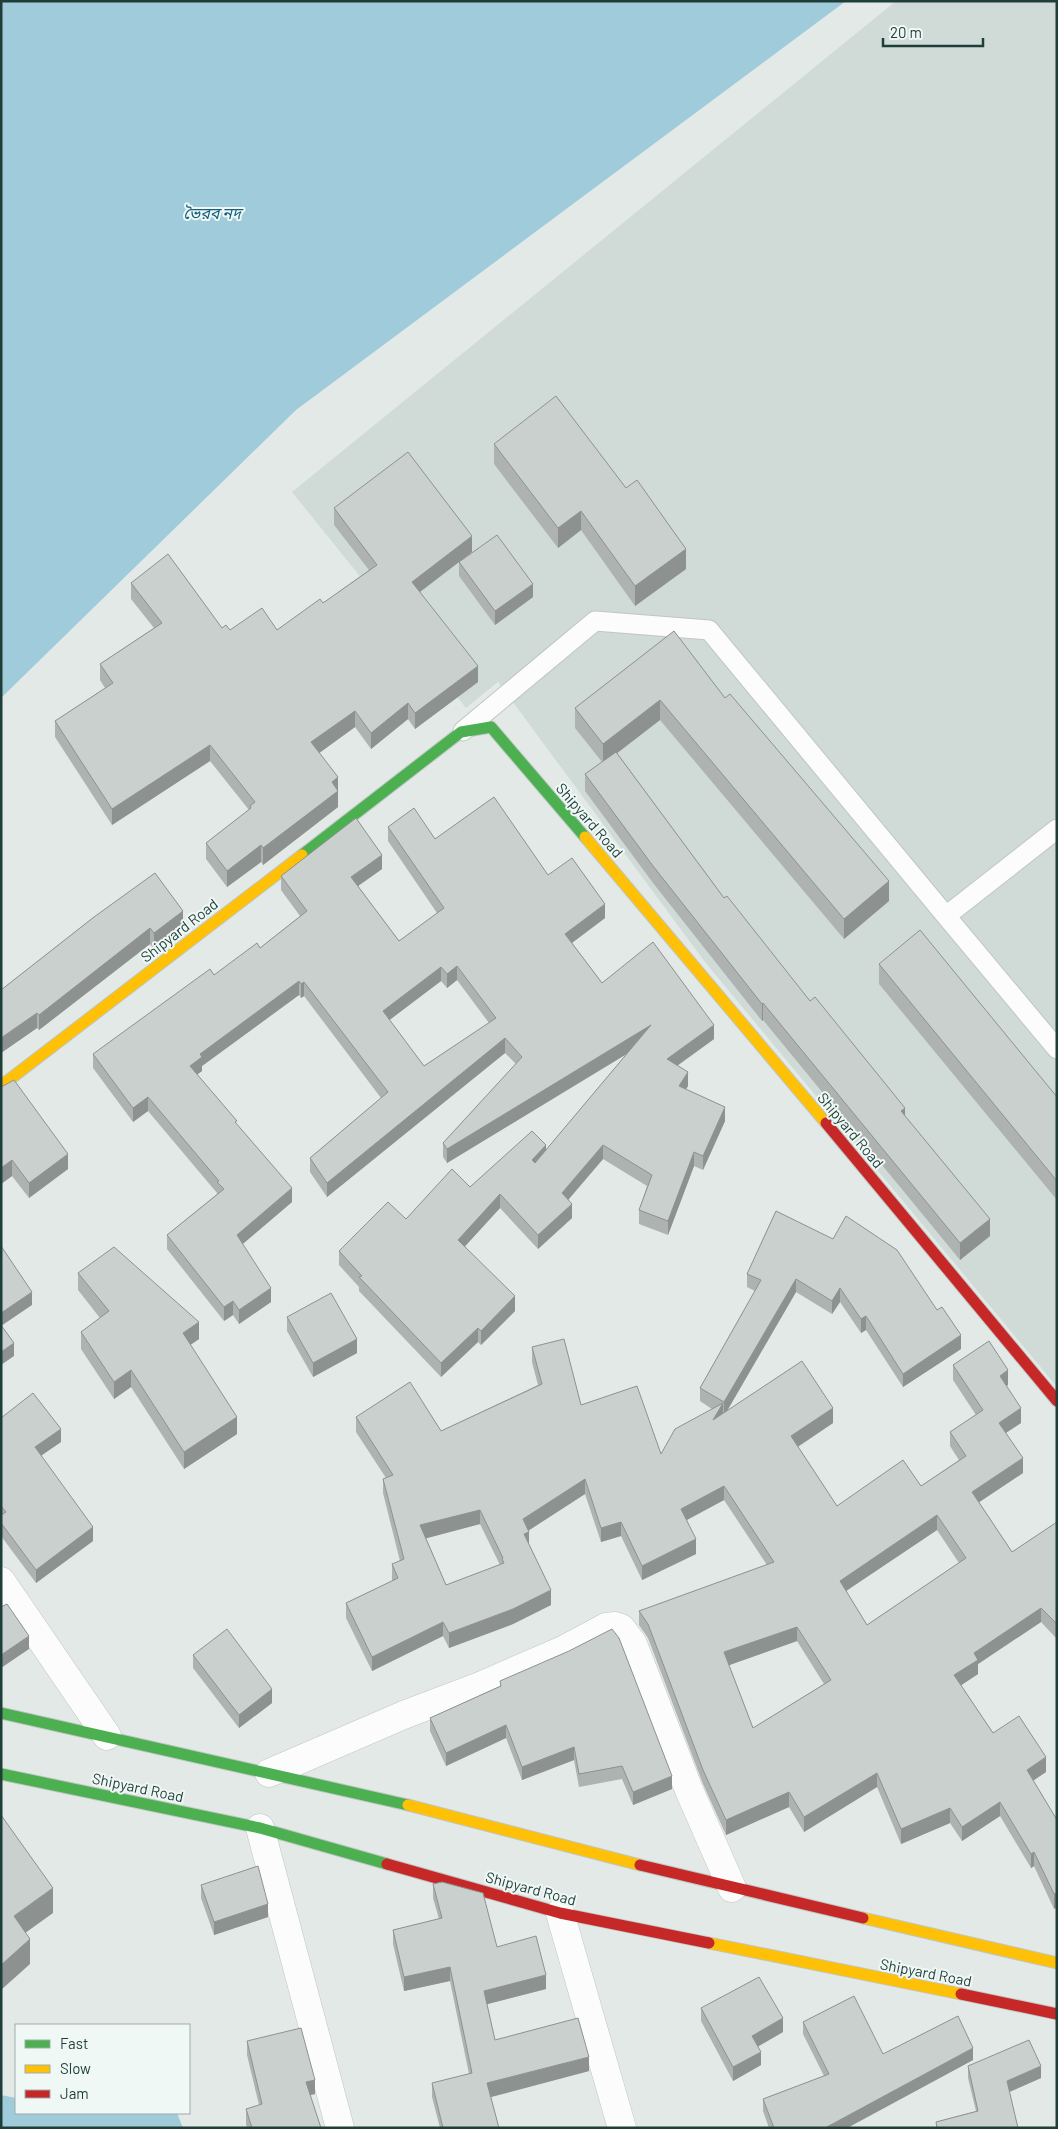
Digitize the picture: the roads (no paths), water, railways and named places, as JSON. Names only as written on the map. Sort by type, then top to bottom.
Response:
[{"type":"main road","name":"Shipyard Road","points":[[1,1086],[461,732],[491,727],[690,960],[1057,1401]]},
{"type":"main road","points":[[1,1712],[364,1794],[732,1888],[1057,1963]]},
{"type":"main road","name":"Shipyard Road","points":[[1,1774],[260,1828],[560,1913],[1057,2014]]},
{"type":"street","points":[[1,1581],[107,1736]]},
{"type":"street","points":[[269,1773],[406,1714],[480,1686],[563,1650],[595,1631],[615,1626],[621,1628],[633,1644],[690,1790],[732,1888]]},
{"type":"street","points":[[260,1828],[340,2128]]},
{"type":"street","points":[[560,1913],[622,2128]]},
{"type":"lane","points":[[461,732],[595,620],[708,630],[1057,1049]]},
{"type":"lane","points":[[946,916],[1057,828]]},
{"type":"water","name":"ভৈরব নদ","points":[[1,1],[846,1],[296,410],[1,698]]},
{"type":"water","points":[[1,2095],[15,2098],[15,2114],[177,2114],[183,2128],[1,2128]]}]
